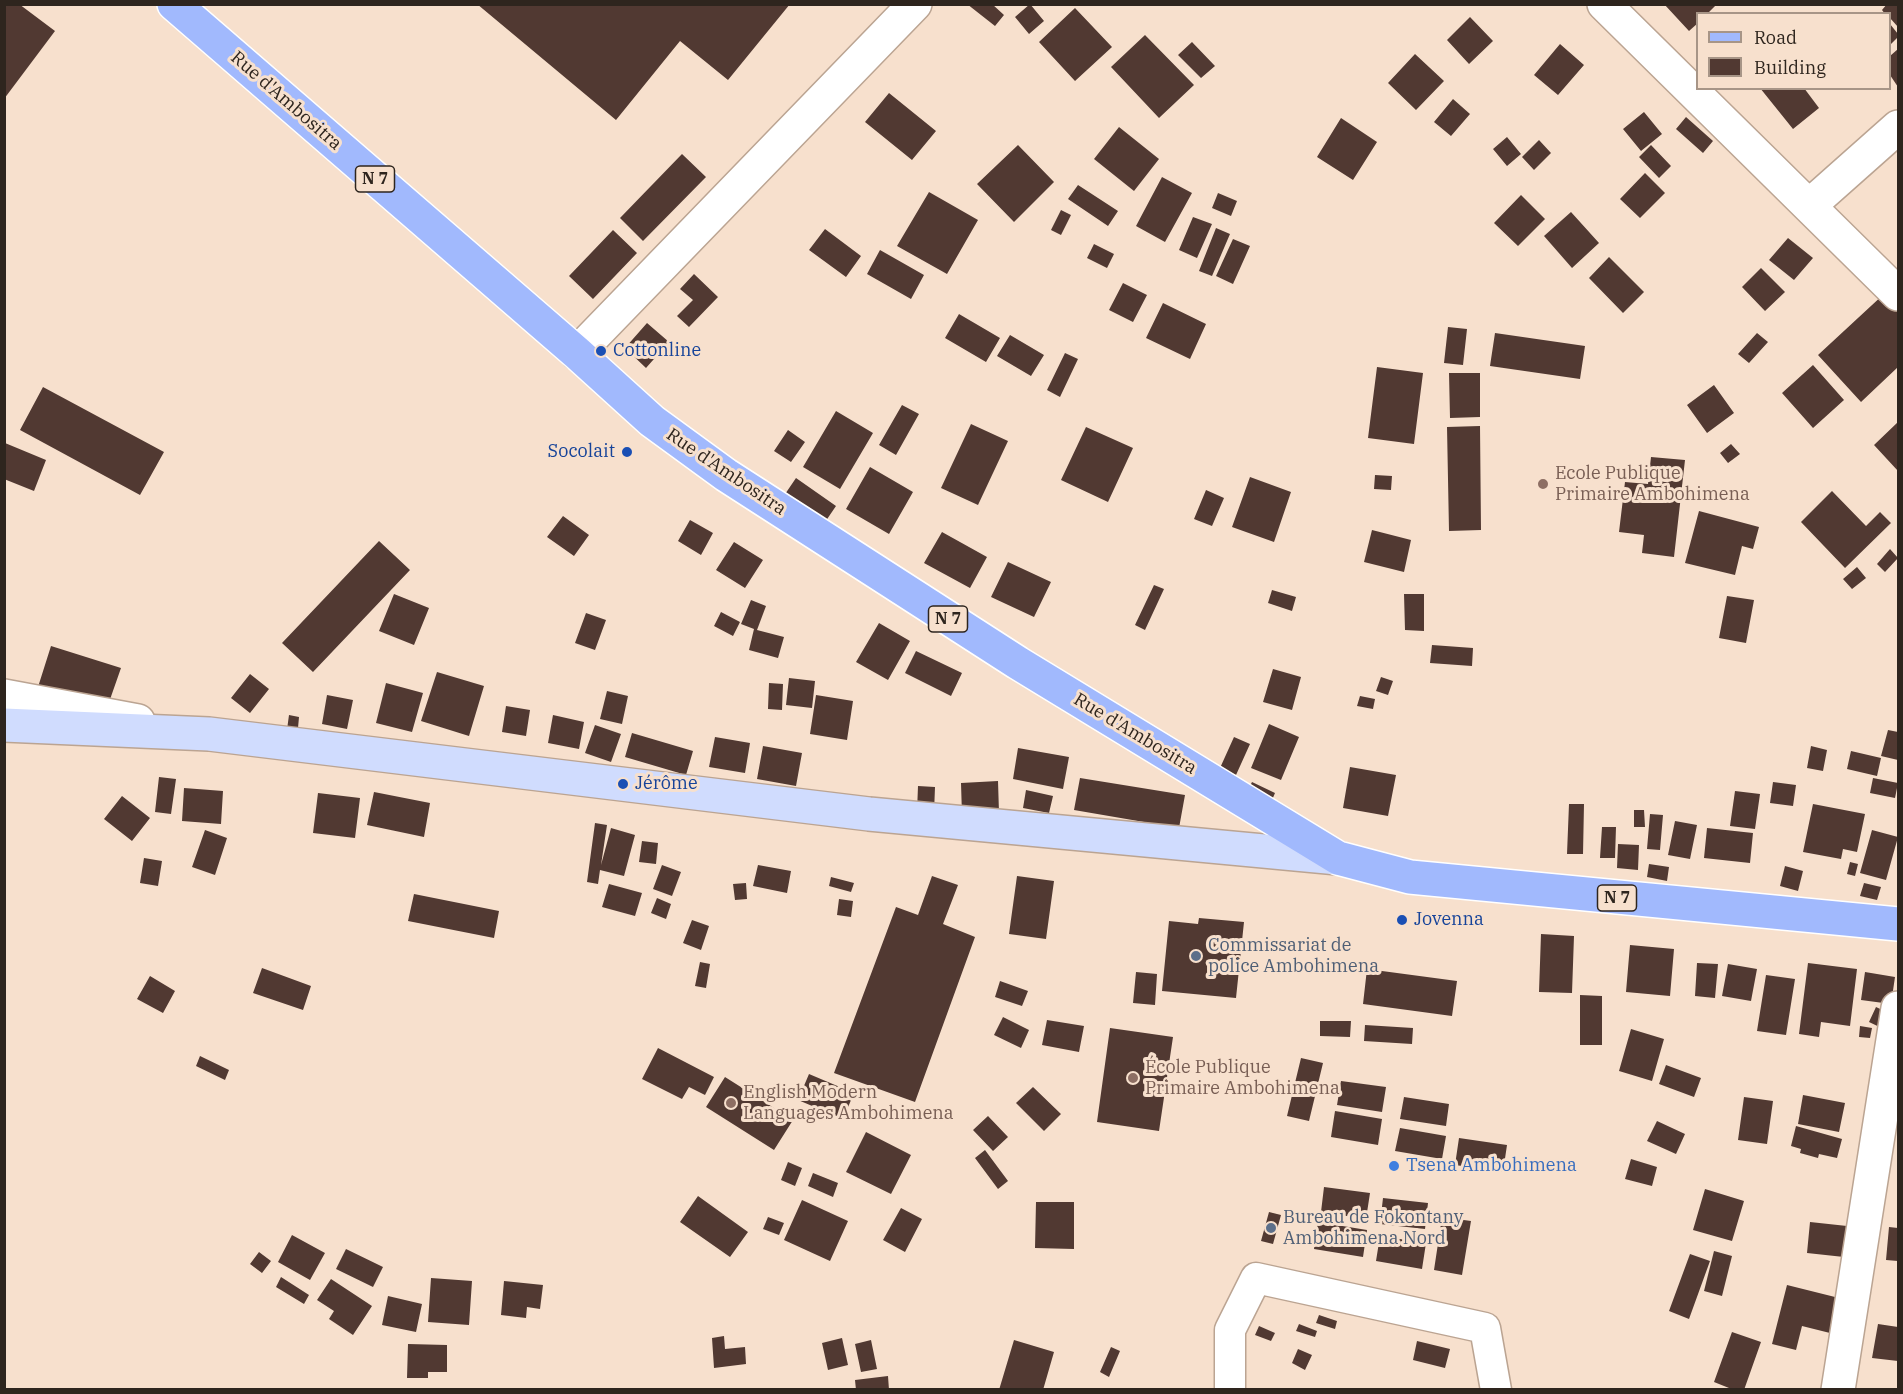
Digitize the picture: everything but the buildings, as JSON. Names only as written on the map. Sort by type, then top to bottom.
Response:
[{"type":"main road","name":"Rue d'Ambositra","points":[[174,4],[577,353],[652,422],[726,475],[1018,663],[1338,858]]},
{"type":"main road","points":[[4,725],[209,734],[870,814],[1338,858]]},
{"type":"main road","name":"N 7","points":[[1338,858],[1410,878],[1899,924]]},
{"type":"street","points":[[577,353],[915,4]]},
{"type":"street","points":[[1604,4],[1899,294]]},
{"type":"street","points":[[1809,206],[1899,127]]},
{"type":"street","points":[[4,696],[209,734]]},
{"type":"street","points":[[1838,1389],[1899,1008]]},
{"type":"street","points":[[1230,1389],[1230,1330],[1256,1278],[1485,1328],[1496,1389]]},
{"type":"place","name":"Cottonline","points":[[601,351]]},
{"type":"place","name":"Socolait","points":[[627,452]]},
{"type":"place","name":"Ecole Publique Primaire Ambohimena","points":[[1543,484]]},
{"type":"place","name":"Jérôme","points":[[623,784]]},
{"type":"place","name":"Jovenna","points":[[1402,920]]},
{"type":"place","name":"Commissariat de police Ambohimena","points":[[1196,956]]},
{"type":"place","name":"École Publique Primaire Ambohimena","points":[[1133,1078]]},
{"type":"place","name":"English Modern Languages Ambohimena","points":[[731,1103]]},
{"type":"place","name":"Tsena Ambohimena","points":[[1394,1166]]},
{"type":"place","name":"Bureau de Fokontany Ambohimena Nord","points":[[1271,1228]]}]
